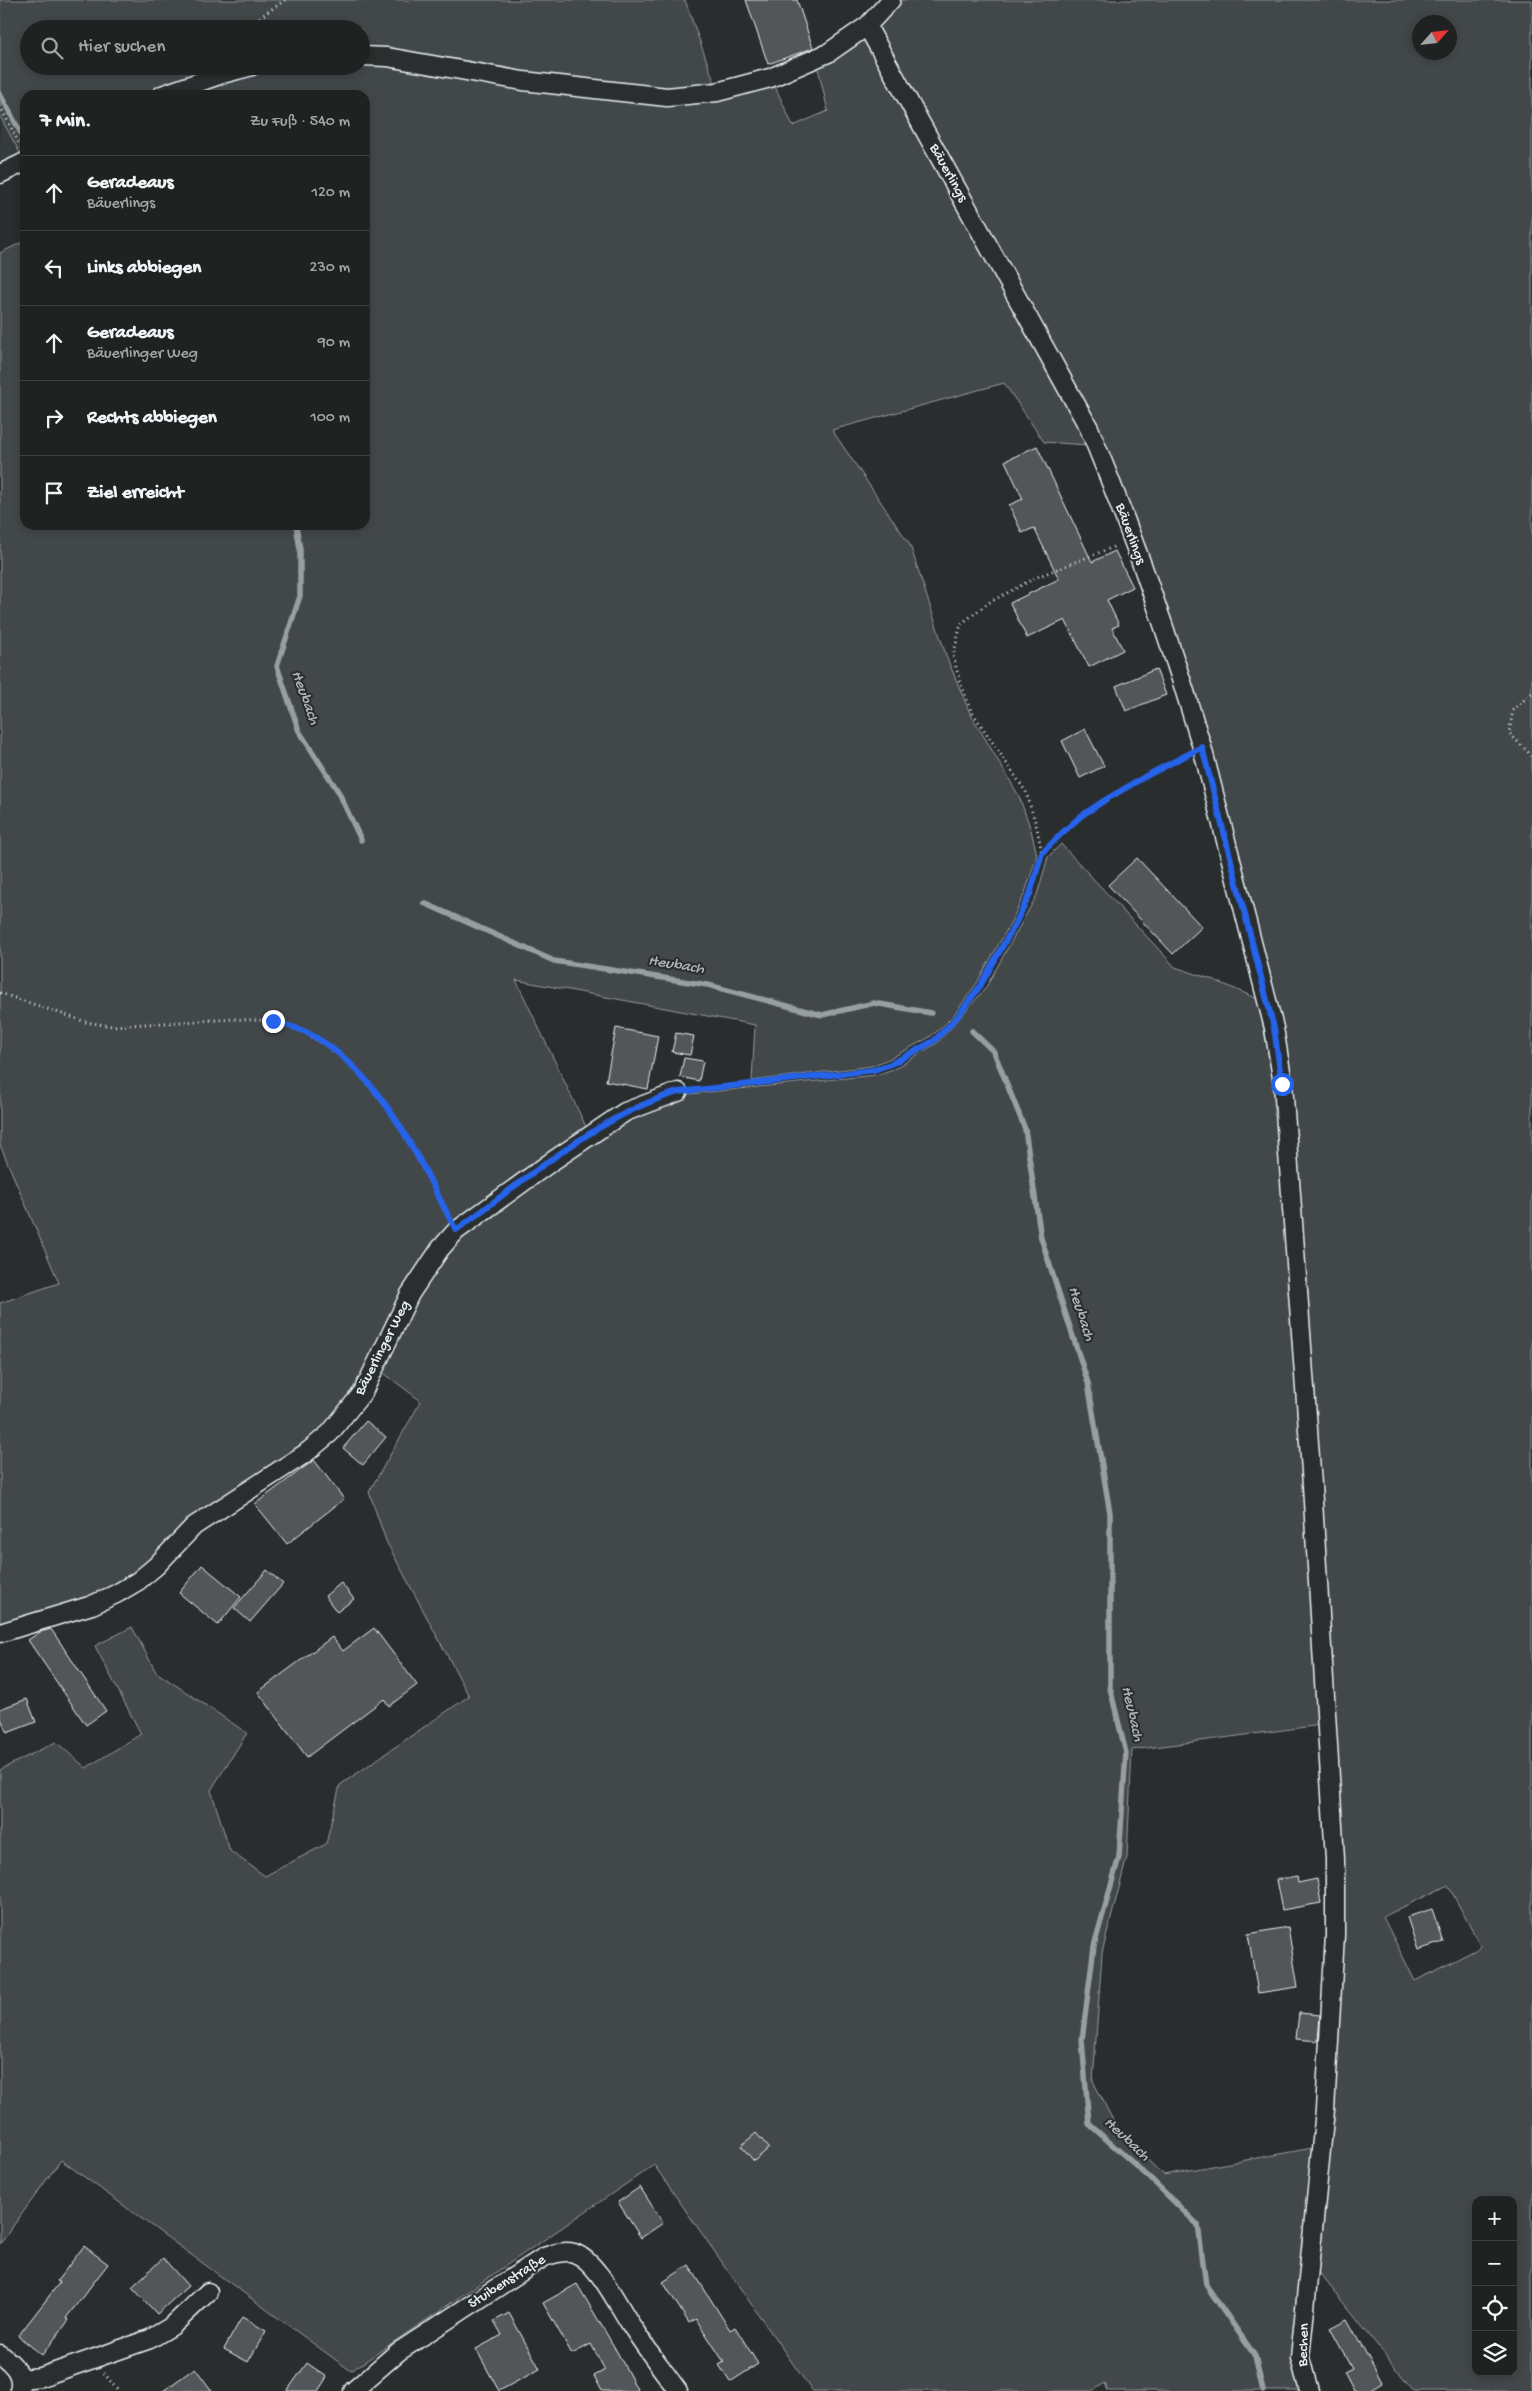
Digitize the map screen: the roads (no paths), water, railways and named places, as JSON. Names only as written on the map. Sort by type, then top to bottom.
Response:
[{"type":"street","points":[[370,56],[387,57],[523,81],[667,97],[717,92],[770,78],[828,53],[867,26],[890,0]]},
{"type":"street","name":"Bäuerlings","points":[[867,26],[1088,428],[1132,539],[1202,747],[1274,1028],[1282,1084]]},
{"type":"street","points":[[176,90],[219,75]]},
{"type":"street","points":[[0,174],[20,157]]},
{"type":"street","name":"Bechen","points":[[1282,1084],[1312,1485],[1335,1859],[1335,1935],[1326,2090],[1300,2358],[1309,2391]]},
{"type":"street","name":"Bäuerlinger Weg","points":[[0,1633],[92,1605],[131,1585],[156,1566],[194,1526],[306,1453],[330,1433],[363,1392],[410,1294],[440,1249],[456,1230],[550,1162],[625,1112],[678,1092]]},
{"type":"street","name":"Stuibenstraße","points":[[353,2391],[398,2352],[544,2257],[562,2252],[574,2253],[586,2260],[597,2272],[633,2329],[678,2391]]},
{"type":"street","points":[[0,2354],[13,2364],[19,2385],[150,2339],[172,2326],[208,2292]]},
{"type":"waterway","name":"Heubach","points":[[0,94],[20,131]]},
{"type":"waterway","name":"Heubach","points":[[297,530],[300,549],[300,596],[277,666],[299,731],[338,791],[361,840]]},
{"type":"waterway","name":"Heubach","points":[[424,903],[554,961],[708,985],[822,1015],[874,1003],[931,1013]]},
{"type":"waterway","name":"Heubach","points":[[972,1031],[994,1052],[1025,1129],[1041,1238],[1088,1383],[1110,1513],[1110,1688],[1126,1753],[1119,1857],[1094,1946],[1082,2040],[1089,2124],[1151,2179],[1198,2225],[1206,2285],[1255,2356],[1263,2391]]}]
